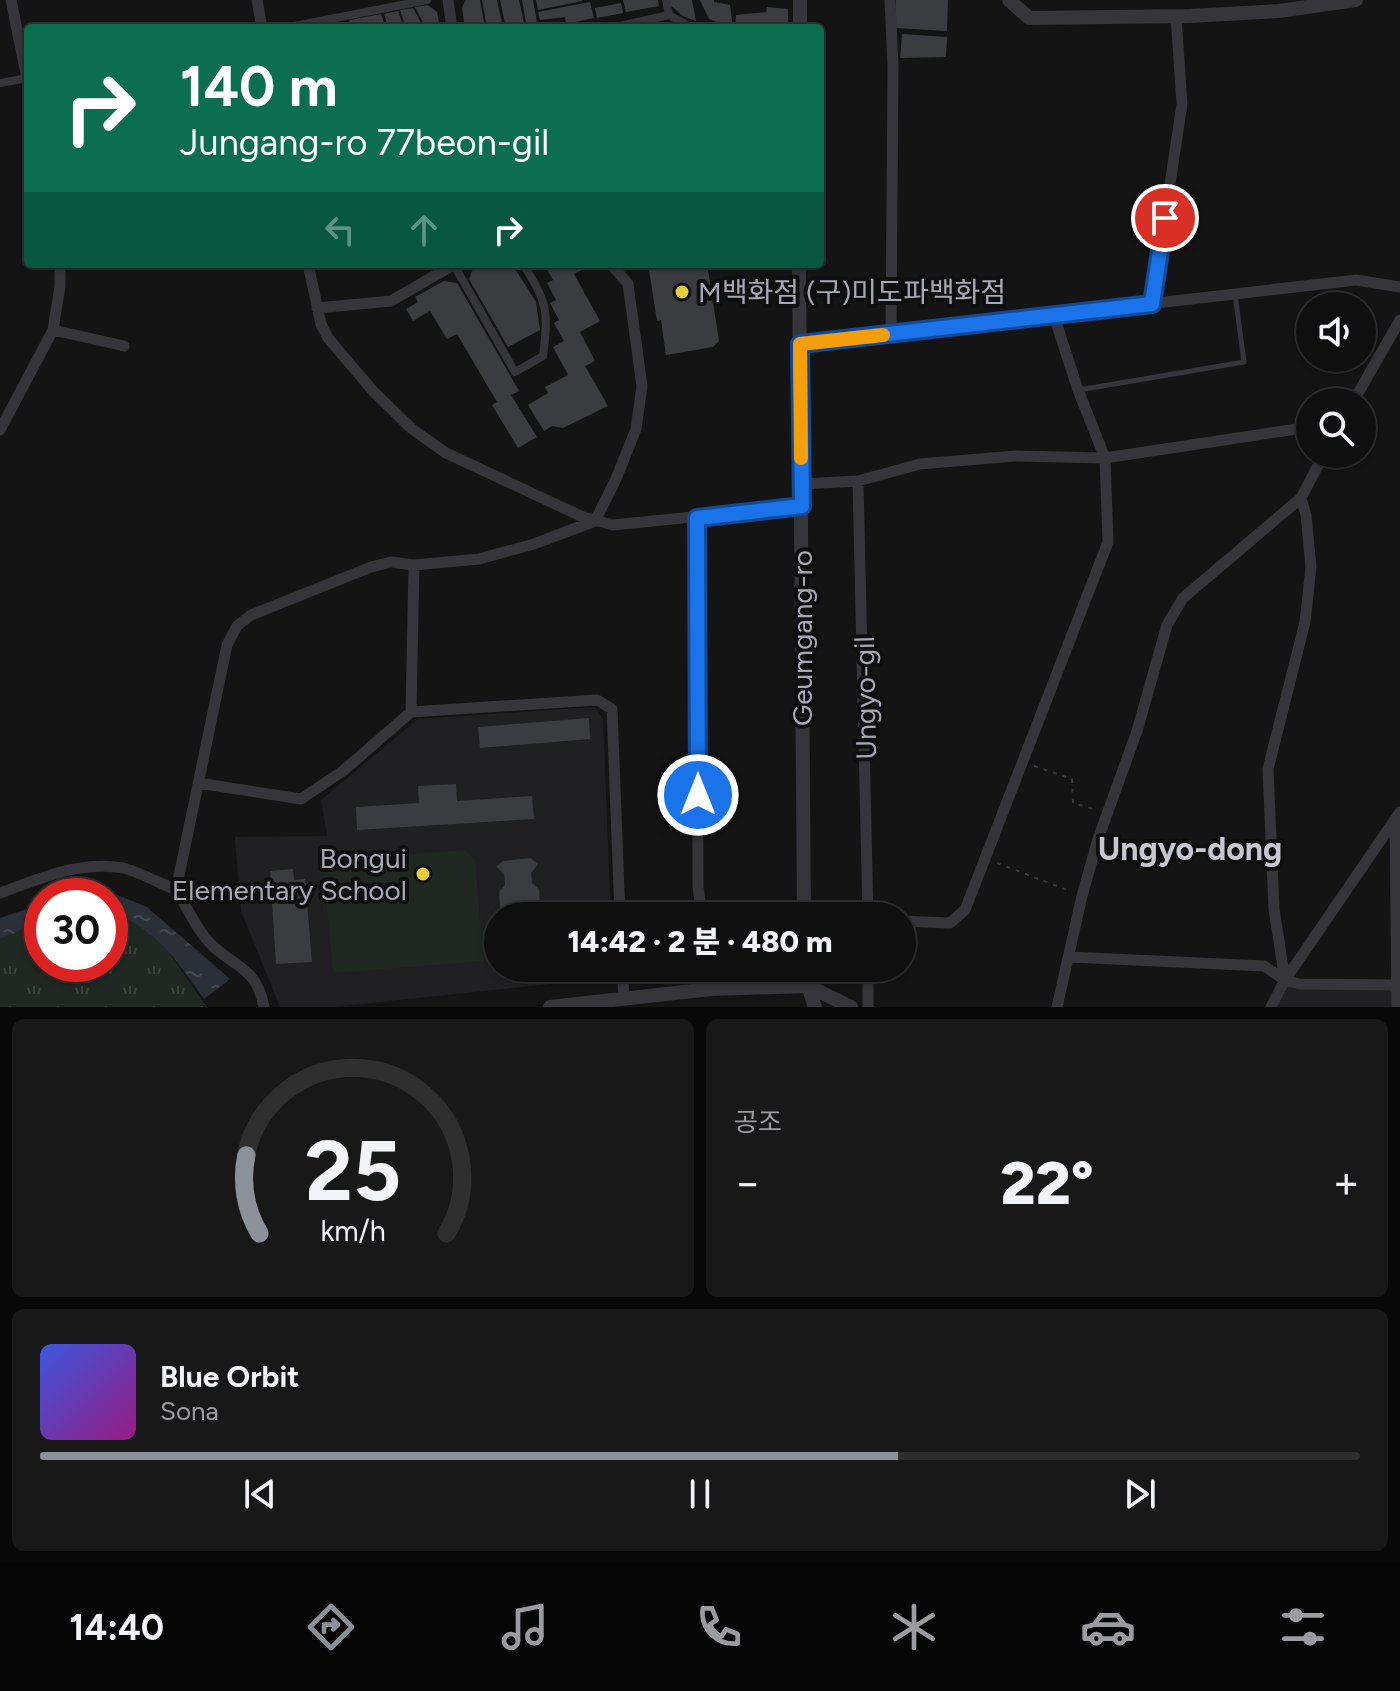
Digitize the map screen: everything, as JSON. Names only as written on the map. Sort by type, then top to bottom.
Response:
[{"type":"street","points":[[11,0],[24,61]]},
{"type":"street","points":[[257,0],[261,24]]},
{"type":"street","points":[[304,24],[427,0]]},
{"type":"street","points":[[448,0],[451,24]]},
{"type":"street","points":[[666,0],[669,15]]},
{"type":"street","points":[[800,0],[800,24]]},
{"type":"street","points":[[890,0],[893,67],[891,334]]},
{"type":"street","points":[[1009,0],[1029,18],[1279,11],[1356,0]]},
{"type":"street","points":[[629,24],[669,15],[685,24]]},
{"type":"street","points":[[1152,304],[1182,104],[1176,16]]},
{"type":"street","points":[[0,83],[24,80]]},
{"type":"street","points":[[0,430],[53,330],[60,268]]},
{"type":"street","points":[[309,268],[317,308],[328,338],[373,391],[412,429],[446,453],[595,521],[613,525],[802,506]]},
{"type":"street","points":[[317,308],[391,301],[448,268]]},
{"type":"street","points":[[457,268],[515,372],[543,356],[548,323],[543,295],[526,268]]},
{"type":"street","points":[[176,890],[227,645],[237,626],[251,615],[371,567],[391,562],[414,565],[479,559],[534,544],[595,521],[636,429],[642,386],[628,284],[614,268]]},
{"type":"street","name":"Geumgang-ro","points":[[799,268],[803,902]]},
{"type":"street","points":[[800,344],[1356,280],[1400,287]]},
{"type":"street","points":[[916,922],[950,923],[965,910],[1108,542],[1105,458],[1078,390],[1054,316]]},
{"type":"street","points":[[1361,388],[1400,320]]},
{"type":"street","points":[[53,330],[124,346]]},
{"type":"street","points":[[802,484],[858,481],[920,464],[1015,456],[1105,458],[1296,429]]},
{"type":"street","points":[[1057,1007],[1082,896],[1137,731],[1167,625],[1183,598],[1301,498],[1317,468]]},
{"type":"street","name":"Ungyo-gil","points":[[858,481],[868,902]]},
{"type":"street","points":[[1285,980],[1274,909],[1268,769],[1305,622],[1311,567],[1306,515],[1301,498]]},
{"type":"street","points":[[697,518],[700,902]]},
{"type":"street","points":[[411,712],[414,565]]},
{"type":"street","points":[[198,783],[301,799],[343,771],[411,712],[597,700],[612,709],[619,902]]},
{"type":"street","points":[[1271,1007],[1285,980],[1398,815]]},
{"type":"street","points":[[1397,1007],[1398,815]]},
{"type":"street","points":[[0,893],[55,873],[88,866],[124,868],[176,890],[212,946],[247,970],[262,996],[264,1007]]},
{"type":"street","points":[[801,902],[803,896]]},
{"type":"street","points":[[1069,957],[1264,966],[1285,980],[1299,984],[1399,984]]},
{"type":"street","points":[[623,982],[624,997]]},
{"type":"street","points":[[710,982],[711,989]]},
{"type":"street","points":[[727,988],[737,982]]},
{"type":"street","points":[[808,982],[815,1007]]},
{"type":"street","points":[[868,982],[868,1007]]},
{"type":"street","points":[[550,1007],[603,1004],[624,997],[711,989],[808,986],[851,1007]]},
{"type":"lane","points":[[1078,390],[1244,362],[1235,294]]},
{"type":"path","points":[[1022,761],[1072,779],[1073,803],[1108,813]]},
{"type":"path","points":[[986,858],[1082,896]]},
{"type":"shaded area","name":"Bongui Elementary School","points":[[595,707],[603,719],[610,902],[484,902],[484,982],[569,982],[333,1007],[280,1007],[241,911],[235,837],[327,836],[321,800],[418,719]]},
{"type":"shaded area","points":[[1289,985],[1394,987],[1400,1007],[1277,1007]]},
{"type":"green space","points":[[464,850],[475,860],[483,961],[333,973],[323,861]]},
{"type":"green space","points":[[128,918],[161,941],[207,1007],[0,1007],[0,939],[24,929],[24,982],[128,982]]},
{"type":"water","points":[[128,899],[147,907],[230,979],[204,999],[174,958],[142,928],[128,920]]},
{"type":"water","points":[[24,910],[24,929],[0,939],[0,918]]},
{"type":"building","points":[[466,0],[480,0],[484,24],[464,24],[462,7]]},
{"type":"building","points":[[482,0],[497,0],[502,24],[486,24]]},
{"type":"building","points":[[500,0],[519,0],[524,24],[505,24]]},
{"type":"building","points":[[522,0],[533,0],[537,24],[526,24]]},
{"type":"building","points":[[536,0],[582,0],[582,1],[538,10]]},
{"type":"building","points":[[623,0],[658,0],[659,6],[626,12]]},
{"type":"building","points":[[669,0],[692,0],[696,21],[683,16],[670,5]]},
{"type":"building","points":[[700,0],[730,5],[732,24],[709,19]]},
{"type":"building","points":[[896,0],[948,0],[947,31],[896,28]]},
{"type":"building","points":[[590,2],[594,18],[566,24],[565,17],[540,20],[538,12]]},
{"type":"building","points":[[621,3],[623,13],[597,18],[595,8]]},
{"type":"building","points":[[428,5],[437,12],[439,24],[424,24],[415,7]]},
{"type":"building","points":[[767,7],[788,9],[788,24],[735,24],[736,15],[766,12]]},
{"type":"building","points":[[413,8],[422,24],[405,24],[400,10]]},
{"type":"building","points":[[398,11],[403,24],[387,24],[384,14]]},
{"type":"building","points":[[381,14],[385,24],[350,24],[349,20]]},
{"type":"building","points":[[902,34],[947,37],[946,57],[900,58]]},
{"type":"building","points":[[473,268],[513,268],[536,302],[540,330],[508,347],[469,279]]},
{"type":"building","points":[[546,268],[586,268],[574,274],[600,321],[580,332],[595,361],[585,366],[608,406],[563,428],[552,426],[544,431],[528,405],[548,393],[545,387],[568,375],[553,347],[564,341],[554,323],[559,320],[550,303],[556,300],[547,283],[553,280]]},
{"type":"building","name":"M백화점 (구)미도파백화점","points":[[649,268],[708,268],[719,341],[713,347],[666,355],[661,320],[657,321]]},
{"type":"building","points":[[444,281],[457,283],[519,391],[511,395],[537,437],[518,448],[492,405],[497,402],[457,334],[447,339],[430,311],[413,321],[406,309],[418,302],[415,297]]},
{"type":"building","points":[[589,718],[590,739],[480,748],[478,727]]},
{"type":"building","points":[[456,784],[457,801],[532,796],[534,819],[357,830],[356,807],[419,803],[418,786]]},
{"type":"building","points":[[530,858],[538,864],[531,873],[532,883],[539,889],[540,902],[500,902],[499,892],[505,885],[504,873],[496,867],[503,861]]},
{"type":"building","points":[[293,869],[294,880],[305,879],[312,962],[276,964],[270,871]]},
{"type":"slow traffic","points":[[801,458],[800,344],[883,335]]},
{"type":"place","name":"M백화점 (구)미도파백화점","points":[[682,292]]},
{"type":"place","name":"Bongui Elementary School","points":[[423,874]]},
{"type":"district","name":"Ungyo-dong","points":[[1190,849]]},
{"type":"route","points":[[698,795],[697,518],[802,506],[800,344],[1152,304],[1165,218]]}]
